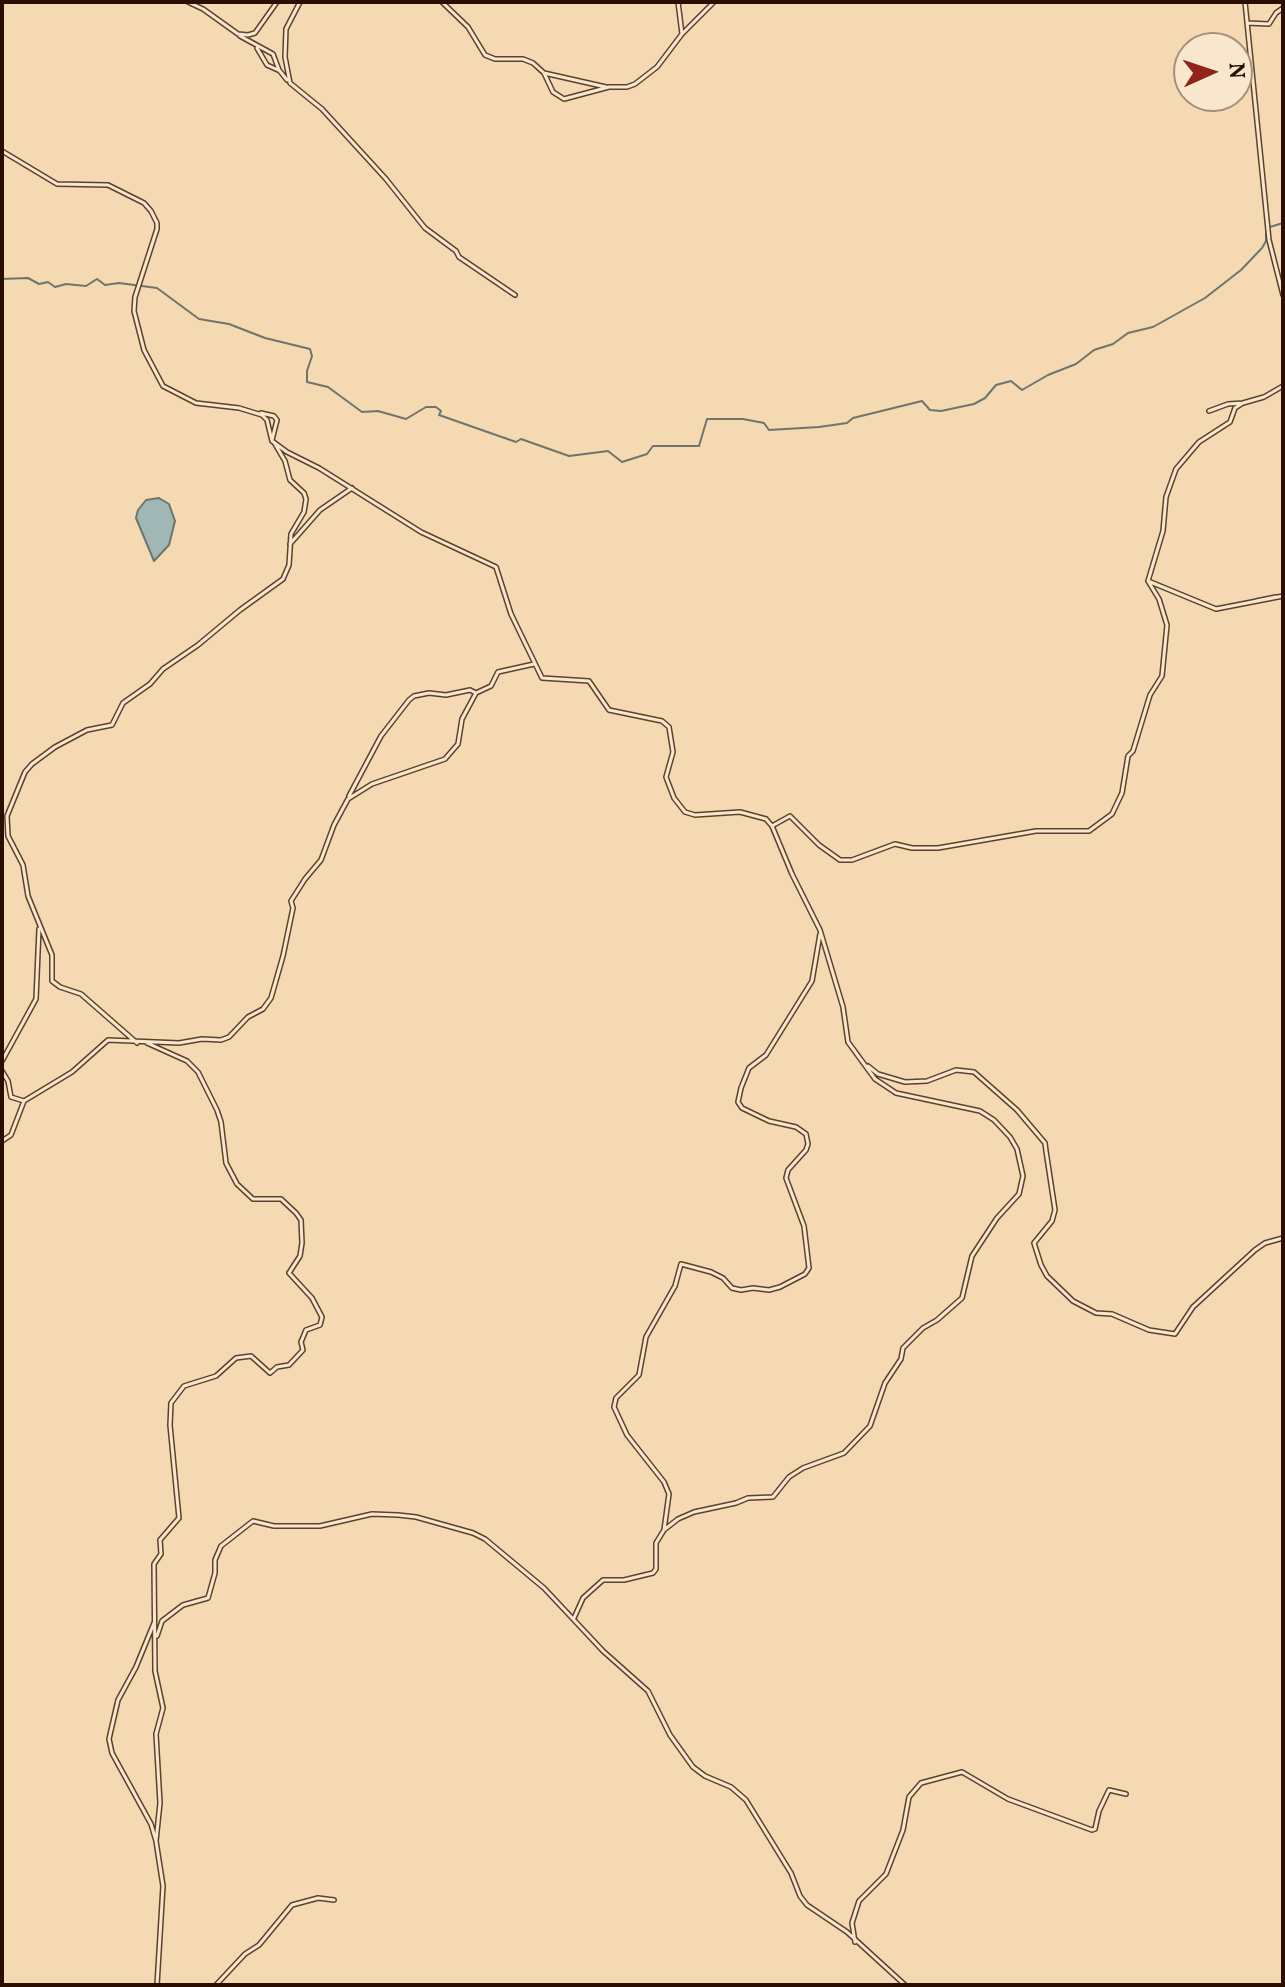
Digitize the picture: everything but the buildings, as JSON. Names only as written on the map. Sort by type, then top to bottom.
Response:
[{"type":"street","points":[[188,2],[203,9],[257,48],[267,65],[279,70]]},
{"type":"street","points":[[238,34],[255,33],[277,2]]},
{"type":"street","points":[[290,83],[285,57],[286,29],[300,2]]},
{"type":"street","points":[[442,2],[463,21],[485,55],[495,59],[526,60],[544,73],[609,87],[627,87],[643,79],[667,57],[682,34],[714,2]]},
{"type":"street","points":[[678,2],[682,34]]},
{"type":"street","points":[[1245,2],[1269,240],[1283,295]]},
{"type":"street","points":[[1247,23],[1269,24],[1283,8]]},
{"type":"street","points":[[257,48],[267,49],[273,54],[279,70],[290,83],[322,109],[386,179],[425,228],[456,251],[459,257],[515,295]]},
{"type":"street","points":[[544,73],[553,92],[560,98],[609,87]]},
{"type":"street","points":[[2,151],[57,184],[108,185],[144,203],[157,226],[134,303],[137,330],[149,360],[163,386],[196,403],[270,414],[277,420],[272,441]]},
{"type":"street","points":[[1209,411],[1267,396],[1283,386]]},
{"type":"street","points":[[772,826],[790,816],[833,856],[846,861],[895,844],[912,848],[938,848],[1028,832],[1086,831],[1095,828],[1116,808],[1128,756],[1133,751],[1150,695],[1162,676],[1167,625],[1159,599],[1148,581],[1163,531],[1166,497],[1176,469],[1199,442],[1230,422],[1235,408],[1243,403]]},
{"type":"street","points":[[137,1043],[81,994],[52,981],[52,955],[28,896],[23,865],[8,836],[7,816],[25,772],[40,757],[72,737],[96,727],[112,725],[123,703],[150,684],[163,669],[276,586],[287,572],[291,534],[304,512],[306,499],[290,480],[285,461],[272,441],[266,418],[257,413]]},
{"type":"street","points":[[272,441],[421,532],[496,567],[507,603],[543,679],[575,678],[592,683],[599,699],[609,710],[668,725],[673,752],[666,777],[674,798],[685,812],[695,815],[740,812],[766,819],[772,826],[820,930],[843,1007],[848,1042],[875,1079],[896,1093],[980,1111],[994,1120],[1017,1149],[1023,1176],[1019,1194],[997,1218],[972,1256],[962,1298],[903,1348],[901,1359],[885,1383],[870,1426],[844,1453],[803,1468],[789,1477],[773,1497],[748,1498],[694,1512],[664,1530]]},
{"type":"street","points":[[289,545],[320,510],[352,488]]},
{"type":"street","points":[[1148,581],[1213,609],[1283,596]]},
{"type":"street","points":[[348,799],[372,784],[445,759],[458,744],[462,719],[476,693],[491,686],[498,672],[534,664]]},
{"type":"street","points":[[2,1141],[11,1135],[24,1101],[72,1072],[105,1042],[225,1040],[248,1017],[266,1006],[283,956],[293,908],[291,901],[321,860],[334,825],[381,736],[414,696],[429,693],[446,695],[470,690],[476,693]]},
{"type":"street","points":[[2,1061],[36,999],[37,917]]},
{"type":"street","points":[[574,1618],[583,1598],[603,1580],[624,1580],[653,1573],[656,1569],[656,1543],[664,1530],[669,1494],[664,1482],[627,1435],[614,1407],[616,1398],[639,1375],[646,1337],[675,1286],[681,1264],[711,1272],[723,1278],[732,1288],[741,1290],[780,1287],[805,1274],[809,1268],[804,1226],[786,1178],[788,1170],[806,1150],[806,1134],[796,1127],[769,1121],[742,1108],[738,1102],[749,1068],[766,1055],[812,981],[820,930]]},
{"type":"street","points":[[147,1043],[187,1061],[198,1072],[221,1122],[226,1163],[237,1184],[253,1199],[281,1199],[301,1220],[300,1256],[289,1273],[312,1298],[322,1317],[320,1325],[306,1330],[301,1342],[303,1350],[289,1365],[277,1367],[270,1373],[251,1356],[236,1358],[216,1376],[184,1386],[171,1403],[170,1425],[179,1518],[160,1540],[161,1554],[154,1564],[155,1671],[163,1708],[156,1734],[160,1803],[156,1841]]},
{"type":"street","points":[[865,1064],[878,1074],[905,1082],[927,1081],[956,1070],[974,1072],[1017,1110],[1045,1143],[1055,1210],[1052,1221],[1034,1243],[1041,1265],[1047,1276],[1073,1301],[1096,1313],[1112,1314],[1149,1330],[1175,1334],[1193,1307],[1255,1250],[1283,1238]]},
{"type":"street","points":[[2,1071],[11,1097],[24,1101]]},
{"type":"street","points":[[2,1084],[8,1081]]},
{"type":"street","points":[[155,1642],[162,1621],[183,1605],[208,1598],[215,1560],[221,1546],[253,1521],[274,1526],[320,1526],[372,1514],[416,1517],[473,1533],[485,1539],[544,1588],[603,1651],[648,1691],[670,1735],[693,1767],[731,1787],[746,1800],[807,1905],[847,1932],[905,1985]]},
{"type":"street","points":[[156,1620],[145,1649],[118,1700],[109,1739],[112,1753],[151,1824],[156,1841],[163,1886],[157,1985]]},
{"type":"street","points":[[855,1942],[852,1923],[859,1901],[886,1874],[903,1830],[909,1797],[921,1783],[962,1772],[1008,1799],[1092,1830],[1109,1790],[1126,1794]]},
{"type":"street","points":[[216,1985],[245,1954],[259,1945],[292,1905],[318,1898],[334,1900]]},
{"type":"water","points":[[159,498],[169,504],[175,521],[169,545],[154,561],[136,518],[146,500]]},
{"type":"waterway","points":[[1270,227],[1283,223]]},
{"type":"waterway","points":[[2,279],[28,278],[39,284],[48,282],[55,287],[66,284],[86,286],[97,279],[105,285],[119,283],[157,288],[199,319],[229,324],[265,338],[310,349],[312,356],[307,382],[328,387],[362,412],[378,411],[406,419],[426,407],[436,407],[441,411],[439,415],[516,442],[521,439],[569,456],[608,451],[622,462],[647,454],[653,446],[699,446],[707,419],[743,419],[764,423],[769,430],[819,427],[847,423],[853,418],[922,401],[930,410],[941,411],[974,404],[985,398],[996,385],[1011,381],[1022,390],[1076,364],[1094,350],[1113,344],[1128,333],[1153,327],[1205,298],[1241,270],[1262,248],[1266,241],[1266,226]]}]
